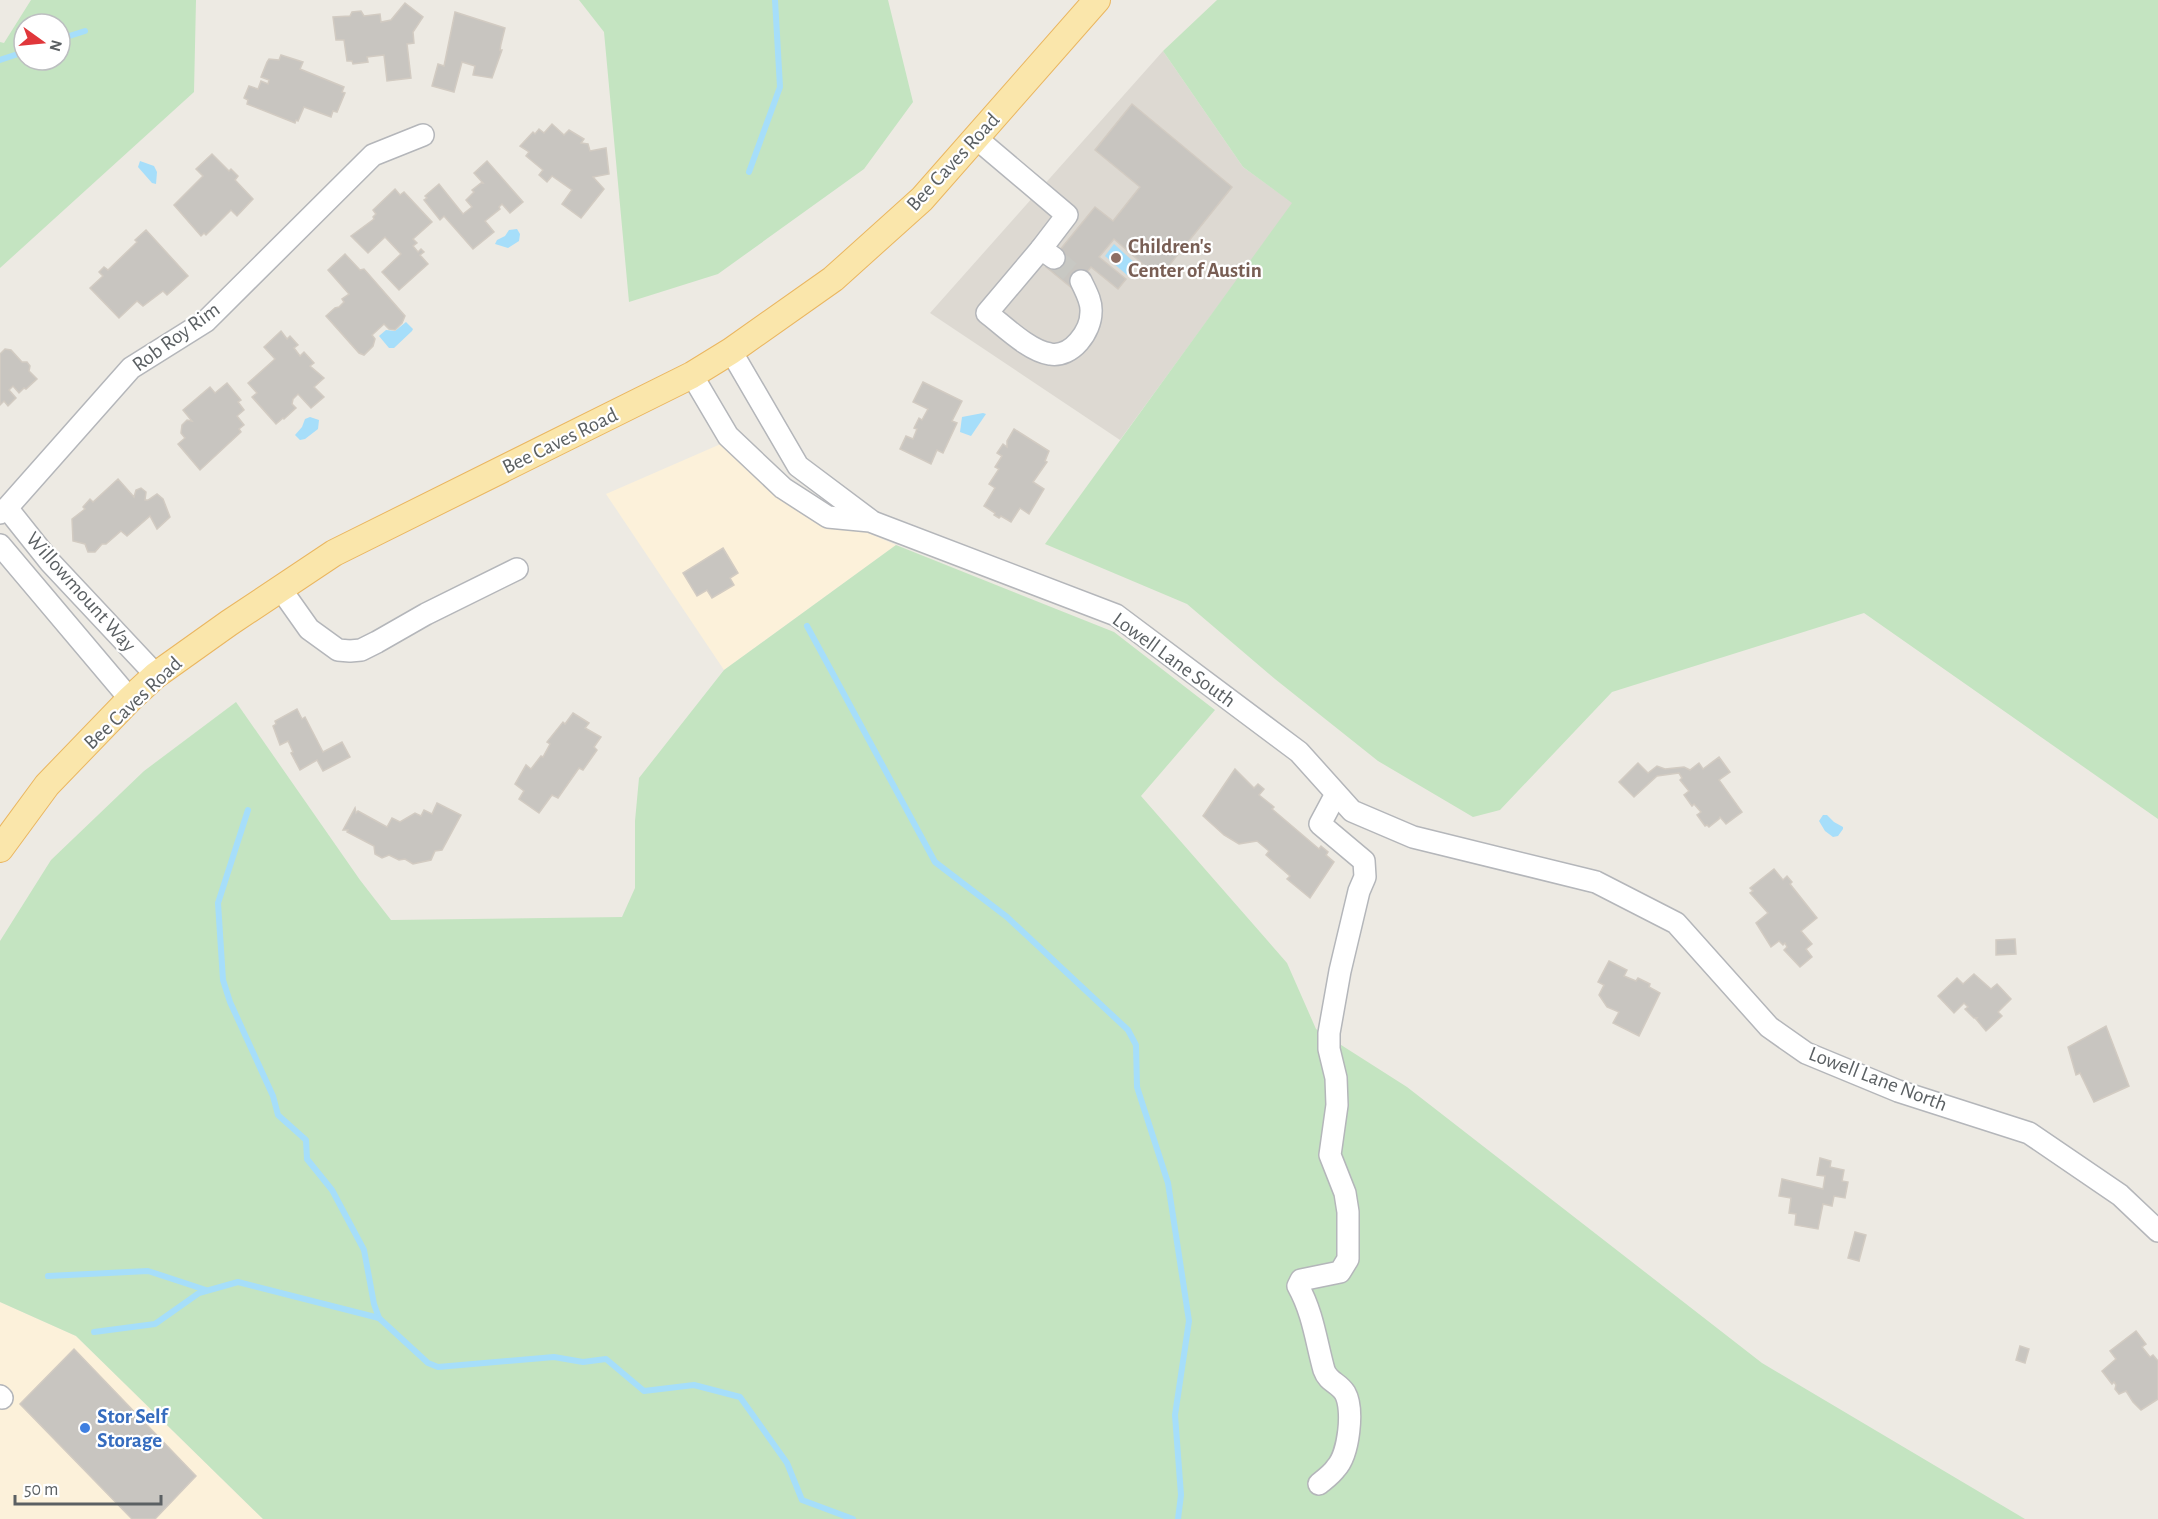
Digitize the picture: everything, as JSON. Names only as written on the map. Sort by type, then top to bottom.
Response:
[{"type":"main road","name":"Bee Caves Road","points":[[0,849],[48,785],[130,699],[156,675],[280,588],[334,553],[692,375],[731,351],[832,279],[921,199],[1098,0]]},
{"type":"street","name":"Rob Roy Rim","points":[[4,511],[131,368],[206,321],[374,155],[423,135]]},
{"type":"street","points":[[976,138],[1067,216],[1048,254],[987,313],[1036,350],[1060,354],[1072,347],[1089,328],[1092,310],[1081,281]]},
{"type":"street","name":"Lowell Lane South","points":[[731,351],[798,466],[870,521]]},
{"type":"street","name":"Lowell Lane South","points":[[692,375],[728,436],[783,488],[828,517],[870,521],[1116,615],[1299,752],[1352,811],[1413,837]]},
{"type":"street","name":"Willowmount Way","points":[[4,511],[156,675]]},
{"type":"street","name":"Willowmount Way","points":[[0,545],[130,699]]},
{"type":"street","points":[[280,588],[309,629],[338,650],[350,651],[361,650],[426,614],[517,569]]},
{"type":"street","points":[[1319,1484],[1338,1467],[1345,1452],[1349,1402],[1343,1390],[1327,1377],[1318,1348],[1314,1324],[1298,1286],[1301,1280],[1340,1272],[1348,1259],[1348,1212],[1345,1193],[1330,1155],[1337,1105],[1336,1078],[1329,1049],[1329,1033],[1340,971],[1359,891],[1365,877],[1364,861],[1320,824],[1336,794]]},
{"type":"street","name":"Lowell Lane North","points":[[1413,837],[1596,882],[1676,922],[1769,1027],[1806,1053],[1898,1091],[2030,1134],[2120,1195],[2158,1231]]},
{"type":"shaded area","name":"Children's Center of Austin","points":[[1163,51],[1243,167],[1293,203],[1120,440],[930,313]]},
{"type":"shaded area","points":[[723,443],[790,499],[896,545],[724,670],[606,494]]},
{"type":"shaded area","name":"Stor Self Storage","points":[[0,1302],[76,1336],[263,1519],[0,1519]]},
{"type":"green space","points":[[31,0],[196,0],[194,92],[0,268],[0,42],[4,43],[12,30],[12,72],[72,72],[72,12],[23,12]]},
{"type":"green space","points":[[579,0],[888,0],[913,102],[864,169],[718,274],[629,302],[604,32]]},
{"type":"green space","points":[[1217,0],[2158,0],[2158,819],[1864,613],[1612,692],[1500,810],[1473,817],[1378,761],[1275,679],[1187,604],[1045,544],[1292,203],[1243,167],[1163,51]]},
{"type":"green space","points":[[896,545],[1114,632],[1215,710],[1141,796],[1287,963],[1316,1029],[1407,1087],[1762,1363],[2025,1519],[263,1519],[76,1336],[0,1302],[0,941],[51,860],[144,771],[236,702],[360,880],[391,920],[622,917],[635,888],[635,821],[639,778],[724,670]]},
{"type":"water","points":[[140,161],[154,166],[157,172],[156,184],[152,183],[138,167]]},
{"type":"water","points":[[517,229],[520,234],[519,241],[508,248],[495,244],[509,230]]},
{"type":"water","points":[[1114,244],[1136,264],[1127,275],[1105,256]]},
{"type":"water","points":[[406,322],[413,329],[412,331],[394,348],[389,348],[379,336],[386,330],[395,331]]},
{"type":"water","points":[[986,414],[971,436],[960,432],[962,417]]},
{"type":"water","points":[[310,417],[319,420],[318,429],[300,440],[295,435],[305,419]]},
{"type":"water","points":[[1823,815],[1827,815],[1843,827],[1838,836],[1833,837],[1825,831],[1819,821]]},
{"type":"building","points":[[405,3],[423,17],[413,32],[414,43],[407,44],[411,78],[387,81],[384,55],[367,57],[368,62],[353,64],[352,61],[347,61],[344,40],[336,40],[333,17],[350,16],[352,12],[361,11],[364,16],[380,14],[381,22],[391,20]]},
{"type":"building","points":[[455,12],[505,28],[500,50],[502,50],[492,78],[473,75],[475,66],[462,62],[454,92],[432,86],[438,64],[444,66]]},
{"type":"building","points":[[281,55],[303,62],[300,69],[344,87],[342,92],[345,93],[337,112],[333,111],[331,117],[304,107],[295,123],[247,104],[248,100],[244,98],[249,86],[258,89],[261,81],[268,84],[269,80],[261,77],[267,62],[269,59],[279,60]]},
{"type":"building","points":[[1132,104],[1232,187],[1159,278],[1114,239],[1099,257],[1126,279],[1118,289],[1091,267],[1073,289],[1046,267],[1095,207],[1113,221],[1140,187],[1095,150]]},
{"type":"building","points":[[552,124],[564,135],[569,130],[584,139],[581,143],[588,144],[590,151],[606,148],[609,174],[593,177],[604,189],[581,218],[562,204],[572,190],[552,176],[547,182],[539,175],[543,170],[526,156],[529,152],[520,146],[533,132],[535,134],[539,129],[544,133]]},
{"type":"building","points":[[212,154],[229,171],[231,169],[238,176],[235,180],[253,199],[237,216],[231,210],[206,235],[204,233],[201,236],[174,205],[203,176],[196,169]]},
{"type":"building","points":[[487,161],[523,202],[510,213],[502,204],[500,209],[485,221],[494,232],[473,249],[444,216],[440,220],[424,200],[427,198],[425,196],[439,184],[463,214],[472,207],[466,200],[474,192],[472,190],[483,183],[474,173]]},
{"type":"building","points":[[395,189],[400,195],[404,192],[432,222],[413,239],[417,243],[413,246],[418,252],[421,249],[424,252],[420,255],[428,264],[399,290],[382,272],[401,254],[385,237],[368,253],[351,236],[374,219],[376,214],[373,210]]},
{"type":"building","points":[[146,230],[188,276],[167,295],[163,291],[143,306],[137,301],[119,318],[90,288],[103,276],[99,272],[104,267],[108,270]]},
{"type":"building","points":[[345,254],[360,270],[364,269],[405,316],[395,330],[389,329],[384,324],[372,335],[375,339],[373,346],[364,355],[359,353],[326,316],[339,307],[344,302],[342,299],[349,294],[328,270]]},
{"type":"building","points":[[281,331],[287,339],[290,336],[298,345],[294,348],[300,356],[304,352],[314,363],[310,366],[324,378],[314,387],[324,397],[311,408],[298,394],[292,404],[296,408],[276,424],[252,397],[257,393],[248,383],[275,359],[264,347]]},
{"type":"building","points":[[5,349],[11,350],[22,362],[27,362],[30,366],[29,371],[37,379],[19,393],[13,386],[9,390],[16,398],[8,406],[4,401],[0,405],[0,354]]},
{"type":"building","points":[[923,382],[962,401],[952,421],[957,423],[943,453],[937,450],[931,464],[900,449],[906,436],[913,439],[917,429],[914,428],[919,418],[922,420],[928,409],[913,402]]},
{"type":"building","points":[[227,383],[241,400],[238,402],[244,410],[237,416],[244,425],[239,429],[241,432],[200,470],[178,444],[185,438],[181,433],[182,425],[187,420],[192,421],[183,410],[210,387],[215,393]]},
{"type":"building","points":[[1014,429],[1049,451],[1045,461],[1047,462],[1033,482],[1044,489],[1029,514],[1020,508],[1011,522],[1001,516],[999,518],[984,506],[995,488],[989,484],[999,469],[995,467],[1002,456],[997,453],[1003,444],[1007,447],[1007,441]]},
{"type":"building","points":[[118,479],[134,497],[136,490],[141,488],[146,492],[145,500],[157,494],[163,499],[170,517],[157,529],[150,516],[127,536],[121,531],[106,544],[102,544],[95,552],[88,552],[85,544],[73,541],[72,519],[85,509],[83,507],[90,499],[93,502]]},
{"type":"building","points":[[723,548],[738,573],[730,578],[734,585],[712,598],[707,590],[697,596],[683,573]]},
{"type":"building","points":[[297,709],[302,719],[305,717],[323,752],[342,742],[350,757],[323,771],[317,760],[300,770],[291,753],[293,752],[288,741],[280,745],[273,726],[276,724],[275,721]]},
{"type":"building","points":[[573,713],[589,723],[585,728],[601,737],[594,747],[597,750],[583,770],[579,768],[558,798],[552,795],[539,813],[519,799],[524,791],[515,784],[526,765],[531,769],[541,756],[543,757],[550,744],[547,742]]},
{"type":"building","points":[[1719,757],[1730,772],[1719,780],[1742,812],[1726,824],[1720,817],[1709,827],[1705,826],[1697,815],[1701,812],[1694,804],[1692,806],[1684,795],[1689,791],[1680,780],[1682,778],[1679,773],[1657,776],[1634,797],[1619,782],[1638,763],[1648,773],[1657,766],[1665,769],[1684,767],[1690,770],[1699,763],[1703,769]]},
{"type":"building","points":[[1235,769],[1254,788],[1258,784],[1264,789],[1259,795],[1274,807],[1272,809],[1319,849],[1321,846],[1334,862],[1310,898],[1287,879],[1290,876],[1266,855],[1269,851],[1257,841],[1239,844],[1224,835],[1203,816]]},
{"type":"building","points":[[437,803],[461,815],[442,850],[435,851],[431,860],[413,864],[405,859],[399,860],[389,855],[382,858],[375,854],[374,846],[347,832],[348,830],[343,830],[355,808],[356,813],[358,811],[387,827],[392,818],[400,822],[415,813],[421,816],[424,810],[432,814]]},
{"type":"building","points":[[1774,869],[1783,880],[1787,876],[1792,882],[1790,884],[1817,918],[1801,931],[1812,944],[1806,949],[1812,957],[1800,967],[1784,950],[1787,947],[1785,943],[1783,945],[1779,941],[1771,947],[1756,923],[1768,913],[1750,893],[1753,891],[1750,888]]},
{"type":"building","points":[[2015,939],[2016,954],[1996,955],[1996,940]]},
{"type":"building","points":[[1609,961],[1627,970],[1624,976],[1636,981],[1638,978],[1650,984],[1649,987],[1660,993],[1639,1036],[1613,1023],[1619,1012],[1607,1007],[1599,995],[1604,985],[1598,982]]},
{"type":"building","points":[[1974,974],[1991,989],[1997,984],[2011,999],[1998,1012],[2002,1016],[1986,1031],[1977,1018],[1965,1009],[1968,1007],[1964,1003],[1954,1013],[1938,996],[1957,978],[1963,984]]},
{"type":"building","points":[[2106,1026],[2129,1086],[2094,1102],[2080,1073],[2076,1075],[2068,1047]]},
{"type":"building","points":[[1820,1158],[1831,1161],[1830,1167],[1844,1170],[1842,1181],[1848,1182],[1845,1198],[1834,1196],[1832,1206],[1823,1204],[1818,1229],[1795,1225],[1796,1214],[1789,1213],[1791,1198],[1779,1196],[1782,1179],[1823,1189],[1825,1176],[1817,1175]]},
{"type":"building","points":[[1855,1232],[1866,1235],[1859,1261],[1848,1258]]},
{"type":"building","points":[[2136,1331],[2146,1344],[2142,1347],[2150,1357],[2153,1355],[2158,1361],[2158,1399],[2141,1410],[2126,1391],[2119,1394],[2114,1382],[2112,1384],[2102,1371],[2116,1359],[2110,1351]]},
{"type":"building","points":[[2020,1346],[2029,1349],[2025,1363],[2016,1360]]},
{"type":"building","points":[[74,1349],[196,1476],[155,1519],[132,1519],[20,1404]]},
{"type":"waterway","points":[[749,172],[780,87],[775,0]]},
{"type":"waterway","points":[[72,35],[85,31]]},
{"type":"waterway","points":[[0,60],[12,56]]},
{"type":"waterway","points":[[807,626],[935,862],[1007,917],[1128,1030],[1136,1045],[1137,1087],[1168,1183],[1189,1321],[1175,1415],[1181,1495],[1178,1519]]},
{"type":"waterway","points":[[248,810],[218,903],[223,980],[230,1002],[273,1096],[278,1115],[306,1140],[307,1159],[332,1190],[364,1250],[374,1304],[379,1318],[428,1363],[438,1367],[554,1357],[583,1362],[606,1359],[644,1391],[694,1385],[740,1397],[787,1463],[802,1500],[853,1519]]},
{"type":"waterway","points":[[48,1276],[148,1271],[206,1290]]},
{"type":"waterway","points":[[94,1332],[155,1324],[199,1293],[238,1282],[379,1318]]},
{"type":"tunnel","points":[[1054,258],[1081,281]]},
{"type":"place","name":"Children's Center of Austin","points":[[1116,258]]},
{"type":"place","name":"Stor Self Storage","points":[[85,1428]]}]
